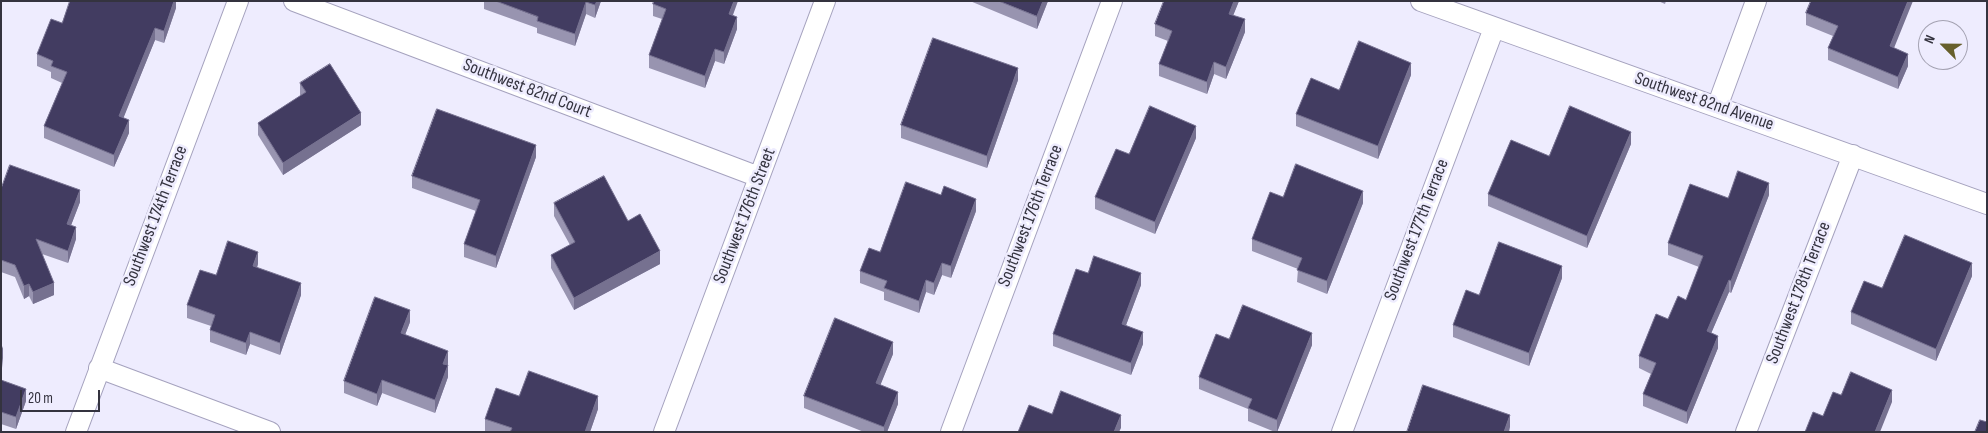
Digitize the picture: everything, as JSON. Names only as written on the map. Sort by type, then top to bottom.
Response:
[{"type":"street","name":"Southwest 174th Terrace","points":[[76,432],[238,1]]},
{"type":"street","name":"Southwest 82nd Court","points":[[294,1],[759,177]]},
{"type":"street","name":"Southwest 176th Street","points":[[664,432],[825,1]]},
{"type":"street","name":"Southwest 176th Terrace","points":[[951,432],[1112,1]]},
{"type":"street","name":"Southwest 82nd Avenue","points":[[1421,1],[1987,204]]},
{"type":"street","points":[[1717,107],[1756,1]]},
{"type":"street","name":"Southwest 177th Terrace","points":[[1342,432],[1494,28]]},
{"type":"street","name":"Southwest 178th Terrace","points":[[1746,432],[1853,155]]},
{"type":"street","points":[[99,368],[270,432]]},
{"type":"building","points":[[70,1],[174,1],[164,31],[155,28],[119,116],[129,120],[114,155],[44,126],[67,72],[51,66],[53,61],[37,54],[51,19],[62,23]]},
{"type":"building","points":[[496,1],[597,1],[595,5],[586,2],[575,34],[537,21],[538,17]]},
{"type":"building","points":[[654,1],[734,1],[729,14],[737,17],[724,52],[715,49],[705,76],[649,55],[666,9],[653,4]]},
{"type":"building","points":[[999,1],[1043,1],[1037,16]]},
{"type":"building","points":[[1164,1],[1234,1],[1229,14],[1245,19],[1226,67],[1214,62],[1207,82],[1159,64],[1172,31],[1155,24]]},
{"type":"building","points":[[1811,1],[1908,1],[1890,46],[1908,54],[1898,77],[1828,48],[1838,26],[1806,13]]},
{"type":"building","points":[[933,38],[1018,68],[987,156],[901,125]]},
{"type":"building","points":[[1359,41],[1411,63],[1378,146],[1296,114],[1311,78],[1339,90]]},
{"type":"building","points":[[330,64],[361,113],[283,163],[258,123],[306,92],[300,83]]},
{"type":"building","points":[[1150,106],[1196,126],[1155,222],[1095,197],[1116,149],[1129,154]]},
{"type":"building","points":[[1570,106],[1631,132],[1587,236],[1488,194],[1511,140],[1549,156]]},
{"type":"building","points":[[437,109],[536,145],[496,256],[464,244],[480,200],[412,176]]},
{"type":"building","points":[[1296,164],[1363,191],[1327,281],[1297,270],[1302,258],[1252,239],[1270,192],[1283,197]]},
{"type":"building","points":[[10,165],[80,190],[67,224],[76,227],[68,251],[36,239],[54,283],[33,292],[29,284],[24,286],[15,265],[1,260],[1,189]]},
{"type":"building","points":[[1738,171],[1769,183],[1731,281],[1729,280],[1707,331],[1718,336],[1687,412],[1643,394],[1656,363],[1639,356],[1656,314],[1668,319],[1678,296],[1686,300],[1703,256],[1668,243],[1690,184],[1728,198]]},
{"type":"building","points":[[604,176],[628,221],[640,214],[660,251],[574,298],[551,255],[575,242],[554,203]]},
{"type":"building","points":[[906,182],[941,195],[944,186],[976,199],[951,266],[942,263],[934,283],[926,280],[919,301],[884,288],[887,281],[860,271],[869,248],[880,252]]},
{"type":"building","points":[[1905,235],[1972,263],[1936,349],[1851,312],[1864,281],[1882,288]]},
{"type":"building","points":[[228,241],[258,252],[253,266],[301,283],[280,343],[250,332],[246,343],[210,330],[215,315],[187,305],[200,270],[216,275]]},
{"type":"building","points":[[1499,242],[1562,266],[1529,353],[1453,325],[1466,290],[1479,295]]},
{"type":"building","points":[[1094,256],[1141,273],[1122,324],[1143,332],[1131,363],[1053,334],[1076,269],[1088,273]]},
{"type":"building","points":[[375,297],[410,310],[401,333],[448,351],[443,364],[448,365],[435,400],[382,380],[377,394],[344,381]]},
{"type":"building","points":[[1243,305],[1312,333],[1277,420],[1248,408],[1252,399],[1199,377],[1216,334],[1229,339]]},
{"type":"building","points":[[835,318],[893,342],[876,383],[898,392],[884,427],[804,396]]},
{"type":"building","points":[[529,371],[598,396],[585,432],[510,432],[512,428],[485,419],[496,388],[519,396]]},
{"type":"building","points":[[1851,372],[1892,390],[1875,432],[1805,432],[1813,412],[1823,416],[1833,392],[1841,395]]},
{"type":"building","points":[[1,380],[26,389],[16,417],[1,412]]},
{"type":"building","points":[[1423,385],[1510,415],[1504,432],[1407,432]]},
{"type":"building","points":[[1061,391],[1121,415],[1114,432],[1018,432],[1029,405],[1052,414]]},
{"type":"building","points":[[1980,420],[1987,422],[1987,432],[1975,432]]}]
